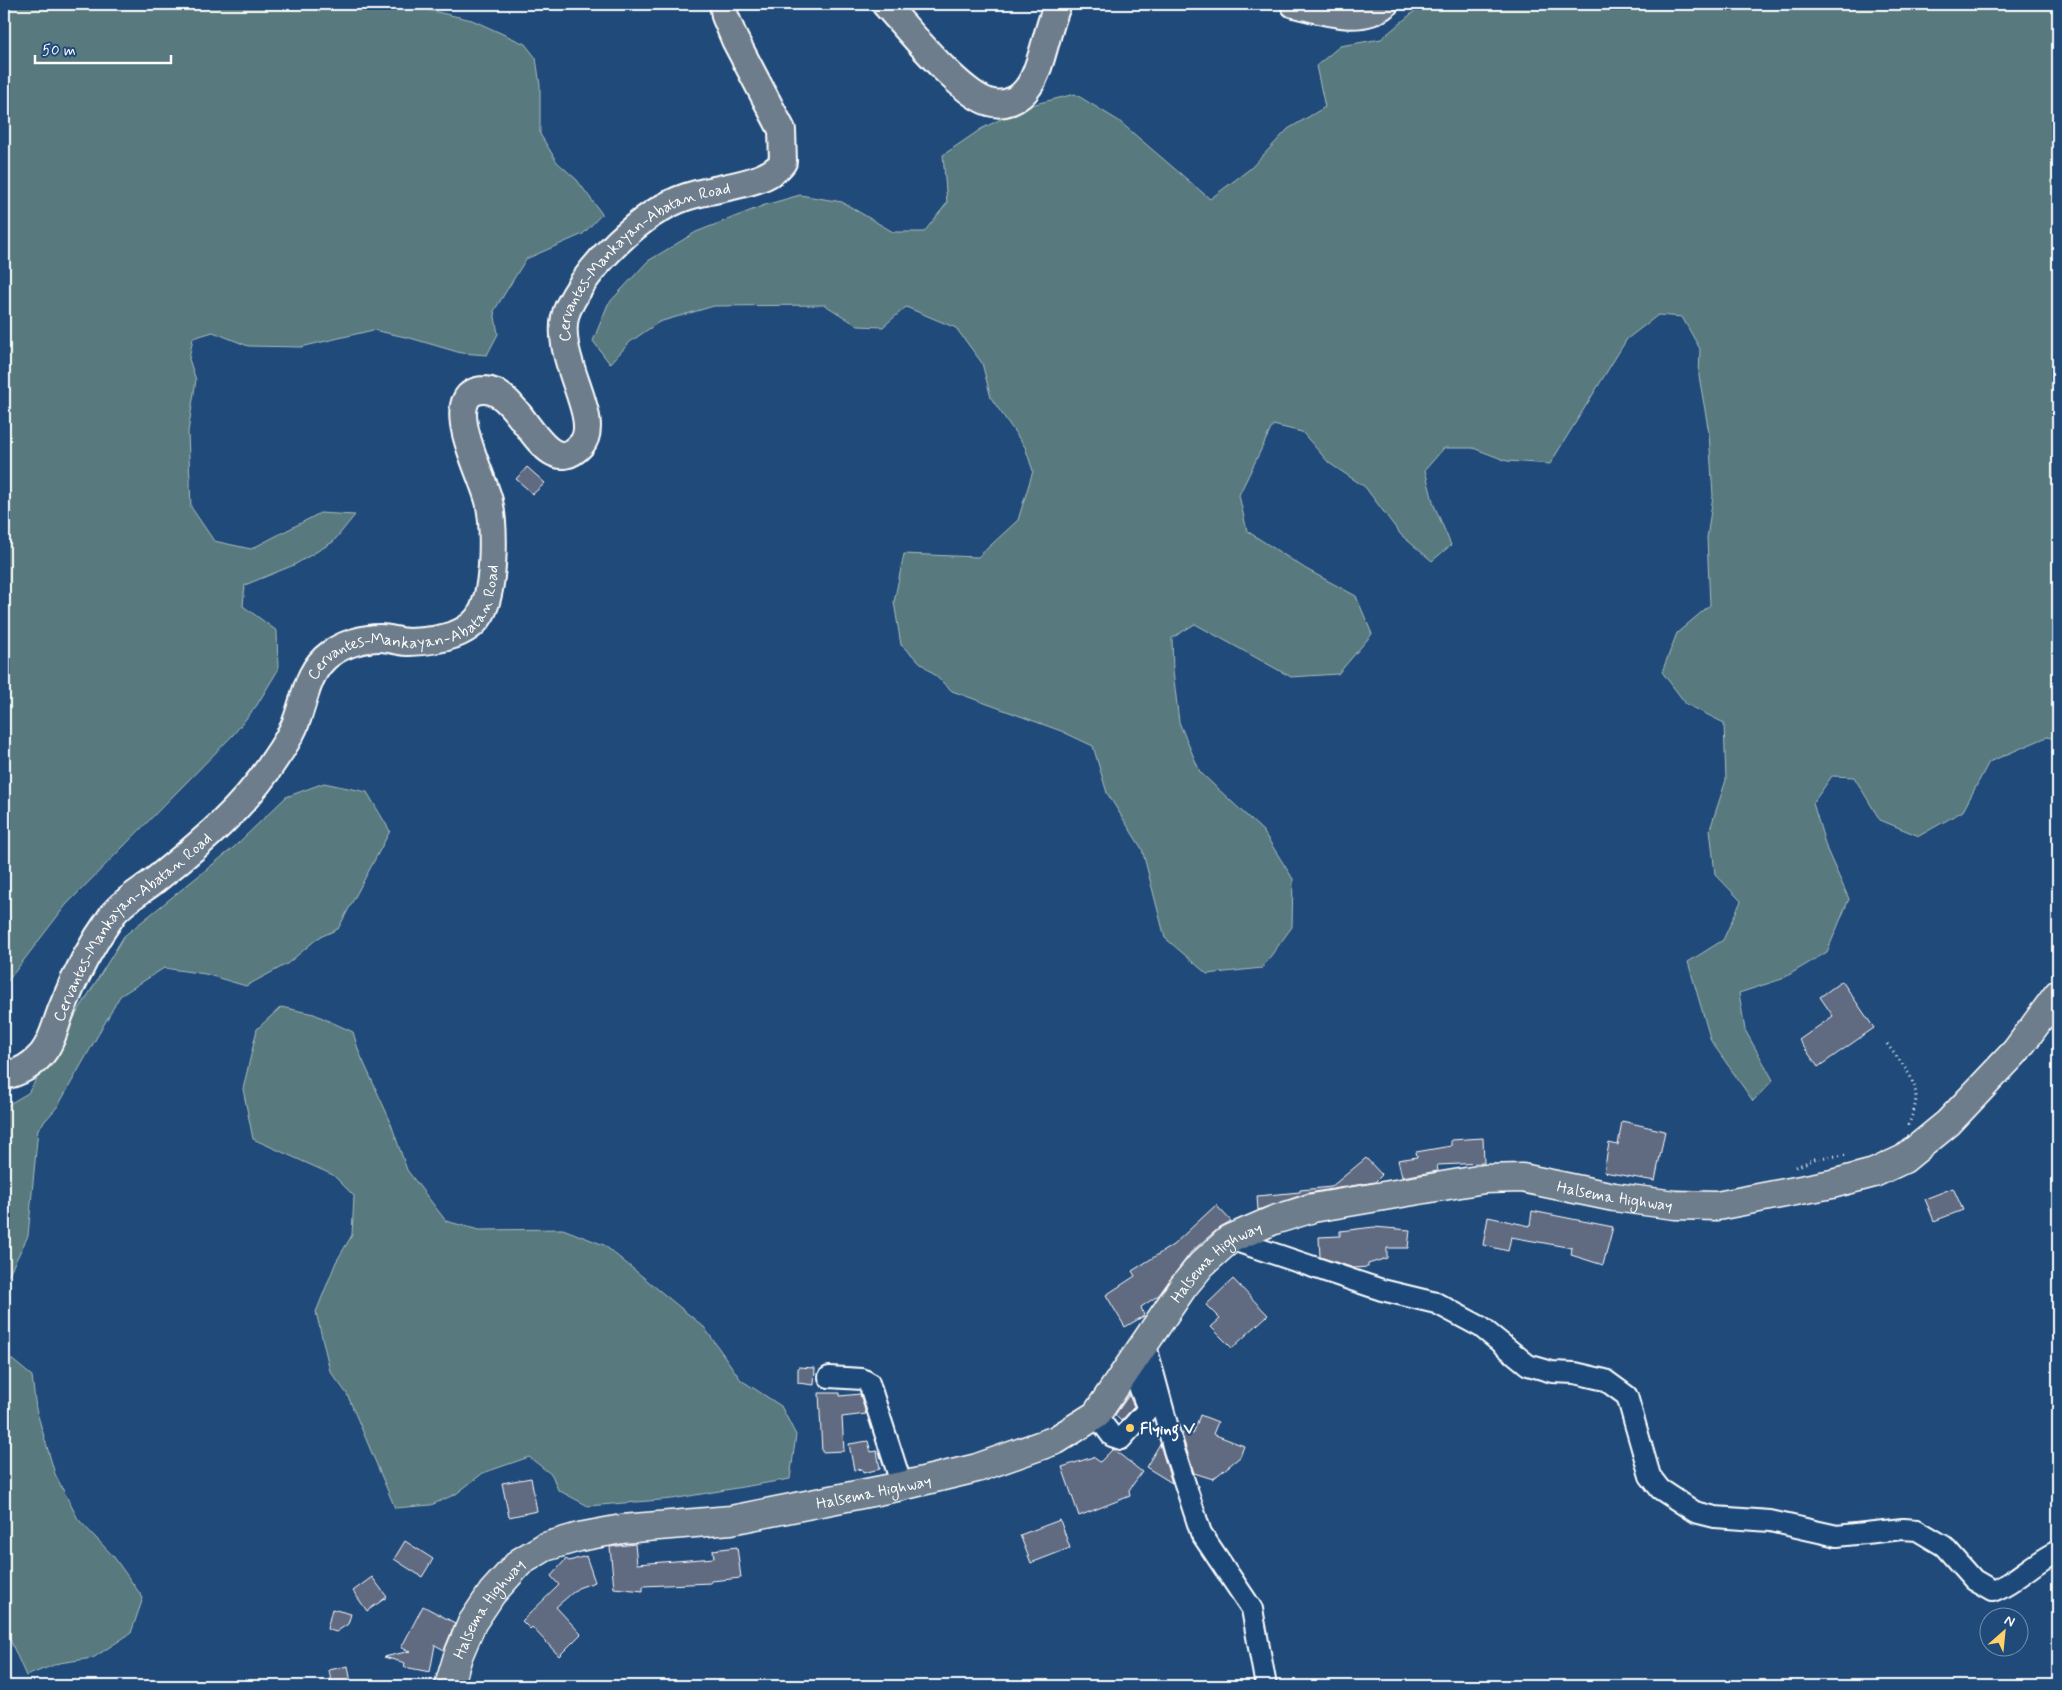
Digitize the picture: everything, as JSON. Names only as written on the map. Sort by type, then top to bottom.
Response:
[{"type":"highway","name":"Halsema Highway","points":[[448,1686],[472,1623],[492,1593],[520,1562],[545,1547],[579,1536],[622,1529],[731,1520],[902,1486],[977,1468],[1056,1440],[1096,1415],[1183,1287],[1202,1264],[1230,1239],[1274,1220],[1313,1208],[1484,1179],[1522,1178],[1614,1197],[1675,1205],[1717,1206],[1832,1184],[1874,1173],[1904,1160],[1948,1123],[2016,1051],[2058,994]]},
{"type":"main road","name":"Cervantes-Mankayan-Abatan Road","points":[[4,1076],[33,1064],[45,1050],[81,968],[115,911],[198,846],[257,786],[294,729],[310,679],[325,658],[345,645],[379,638],[407,642],[461,633],[472,626],[481,615],[486,604],[494,535],[488,500],[465,432],[464,405],[466,398],[479,390],[490,390],[502,395],[546,449],[557,455],[566,454],[578,449],[586,438],[587,418],[565,353],[564,332],[567,311],[588,276],[615,243],[683,197],[769,176],[783,162],[782,130],[736,40],[725,16],[723,4]]},
{"type":"main road","points":[[885,4],[955,80],[986,101],[1005,103],[1018,99],[1030,86],[1038,68],[1046,37],[1058,4]]},
{"type":"main road","points":[[1294,4],[1336,13],[1365,14],[1378,10],[1385,4]]},
{"type":"street","points":[[1230,1239],[1382,1290],[1436,1303],[1481,1327],[1528,1365],[1552,1372],[1575,1373],[1605,1380],[1627,1396],[1650,1476],[1660,1490],[1696,1512],[1715,1517],[1770,1522],[1837,1536],[1903,1529],[1916,1530],[1944,1546],[1974,1580],[1993,1591],[2009,1582],[2043,1557],[2058,1551]]},
{"type":"street","points":[[1096,1415],[1112,1436],[1121,1439],[1147,1413],[1148,1405],[1137,1353]]},
{"type":"street","points":[[1137,1353],[1174,1450],[1201,1533],[1252,1610],[1266,1686]]},
{"type":"street","points":[[829,1377],[862,1379],[869,1383],[902,1486]]},
{"type":"path","points":[[1888,1044],[1915,1082],[1915,1111],[1904,1131]]},
{"type":"path","points":[[1792,1168],[1817,1158],[1851,1154]]},
{"type":"green space","points":[[4,4],[402,4],[472,20],[525,44],[536,58],[540,85],[540,134],[557,162],[577,180],[602,214],[583,234],[526,259],[494,311],[498,334],[487,355],[461,353],[410,338],[373,330],[301,347],[248,346],[213,332],[193,338],[189,359],[196,380],[188,432],[191,507],[214,541],[251,549],[320,513],[355,515],[333,542],[294,565],[245,585],[243,606],[277,631],[278,670],[257,705],[233,735],[66,905],[4,986]]},
{"type":"green space","points":[[1423,4],[2058,4],[2058,740],[2047,737],[1989,762],[1963,811],[1919,836],[1880,820],[1854,777],[1832,776],[1813,803],[1827,850],[1849,899],[1827,952],[1782,979],[1739,993],[1745,1030],[1773,1080],[1753,1101],[1711,1041],[1688,962],[1723,940],[1741,901],[1715,874],[1710,829],[1726,780],[1724,723],[1686,704],[1662,672],[1677,633],[1710,605],[1707,538],[1713,496],[1709,433],[1699,376],[1700,349],[1682,317],[1658,315],[1627,339],[1550,464],[1507,461],[1473,448],[1444,448],[1425,470],[1434,505],[1451,545],[1432,561],[1401,535],[1365,487],[1329,463],[1302,432],[1273,425],[1239,495],[1247,531],[1306,569],[1356,596],[1372,634],[1338,674],[1291,677],[1195,624],[1172,638],[1173,671],[1179,722],[1200,772],[1263,831],[1293,879],[1292,927],[1262,968],[1207,974],[1165,938],[1142,849],[1107,793],[1093,746],[1061,731],[952,691],[901,645],[894,602],[904,554],[978,557],[1018,520],[1033,471],[1025,447],[991,398],[982,363],[956,328],[906,307],[883,327],[858,326],[825,305],[714,306],[659,322],[630,342],[610,364],[593,341],[608,304],[648,261],[696,232],[765,205],[800,195],[842,202],[893,232],[924,232],[947,203],[943,155],[981,129],[1027,106],[1075,94],[1119,121],[1210,199],[1251,168],[1288,129],[1325,107],[1316,66],[1340,46],[1381,39]]},
{"type":"green space","points":[[324,783],[367,792],[390,831],[338,929],[318,938],[287,964],[246,986],[205,974],[164,968],[120,996],[58,1106],[38,1129],[28,1236],[4,1284],[4,1107],[28,1093],[124,936],[233,848],[286,797]]},
{"type":"green space","points":[[281,1007],[314,1014],[353,1032],[359,1052],[389,1118],[407,1170],[446,1221],[479,1230],[563,1229],[604,1245],[704,1327],[741,1380],[781,1406],[796,1435],[790,1479],[672,1499],[588,1506],[558,1490],[552,1475],[529,1457],[483,1473],[456,1494],[431,1505],[395,1508],[347,1394],[330,1371],[316,1312],[336,1262],[352,1235],[354,1196],[333,1175],[253,1139],[243,1089],[257,1029]]},
{"type":"green space","points":[[4,1353],[32,1376],[36,1409],[55,1474],[78,1519],[114,1557],[143,1598],[131,1633],[93,1658],[59,1663],[26,1676],[4,1626]]},
{"type":"building","points":[[527,467],[545,483],[533,494],[516,479]]},
{"type":"building","points":[[1842,981],[1874,1028],[1818,1067],[1799,1040],[1833,1016],[1820,997]]},
{"type":"building","points":[[1622,1121],[1665,1131],[1655,1181],[1604,1172],[1609,1143],[1618,1145]]},
{"type":"building","points":[[1483,1138],[1484,1163],[1437,1165],[1438,1171],[1402,1177],[1398,1160],[1417,1157],[1416,1152],[1451,1146],[1451,1140]]},
{"type":"building","points":[[1366,1158],[1382,1175],[1375,1182],[1308,1193],[1258,1210],[1257,1196],[1331,1187]]},
{"type":"building","points":[[1953,1188],[1963,1210],[1934,1221],[1925,1199]]},
{"type":"building","points":[[1216,1205],[1231,1221],[1220,1227],[1191,1252],[1159,1295],[1141,1307],[1144,1316],[1125,1327],[1106,1295],[1135,1276],[1132,1271],[1173,1245]]},
{"type":"building","points":[[1532,1211],[1613,1227],[1603,1265],[1571,1255],[1572,1248],[1511,1237],[1508,1251],[1483,1245],[1488,1217],[1530,1226]]},
{"type":"building","points":[[1374,1227],[1410,1230],[1408,1248],[1387,1248],[1387,1258],[1368,1264],[1368,1267],[1354,1268],[1320,1257],[1319,1237],[1340,1236],[1340,1231]]},
{"type":"building","points":[[1233,1279],[1268,1315],[1232,1348],[1211,1327],[1220,1319],[1206,1305]]},
{"type":"building","points":[[798,1367],[815,1368],[814,1385],[798,1383]]},
{"type":"building","points":[[819,1393],[840,1393],[840,1396],[860,1394],[866,1414],[842,1417],[844,1451],[822,1452]]},
{"type":"building","points":[[1129,1395],[1134,1407],[1121,1421],[1115,1415]]},
{"type":"building","points":[[1200,1415],[1218,1422],[1213,1434],[1244,1446],[1240,1457],[1213,1479],[1194,1473],[1182,1435],[1184,1431],[1193,1434]]},
{"type":"building","points":[[868,1441],[871,1452],[877,1451],[880,1469],[863,1473],[862,1469],[854,1470],[849,1444]]},
{"type":"building","points":[[1160,1444],[1163,1454],[1172,1483],[1146,1467]]},
{"type":"building","points":[[1113,1449],[1142,1472],[1129,1490],[1130,1496],[1079,1516],[1062,1467],[1093,1457],[1100,1462]]},
{"type":"building","points":[[531,1478],[537,1511],[509,1517],[502,1483]]},
{"type":"building","points":[[1060,1520],[1070,1548],[1031,1563],[1020,1535]]},
{"type":"building","points":[[405,1541],[433,1559],[422,1577],[394,1559]]},
{"type":"building","points":[[635,1544],[637,1564],[714,1558],[713,1550],[737,1547],[741,1578],[711,1581],[711,1583],[643,1586],[643,1591],[614,1588],[610,1547]]},
{"type":"building","points":[[586,1556],[595,1582],[578,1588],[556,1607],[581,1634],[559,1656],[532,1627],[530,1629],[522,1621],[559,1585],[551,1576],[566,1559],[569,1561]]},
{"type":"building","points":[[372,1577],[387,1597],[367,1611],[353,1591]]},
{"type":"building","points":[[423,1606],[455,1623],[444,1650],[435,1645],[430,1672],[404,1667],[405,1663],[384,1657],[410,1651],[401,1648]]},
{"type":"building","points":[[332,1609],[351,1614],[348,1624],[336,1632],[327,1629]]},
{"type":"building","points":[[348,1666],[351,1683],[332,1686],[329,1670]]},
{"type":"place","name":"Flying V","points":[[1130,1428]]}]
